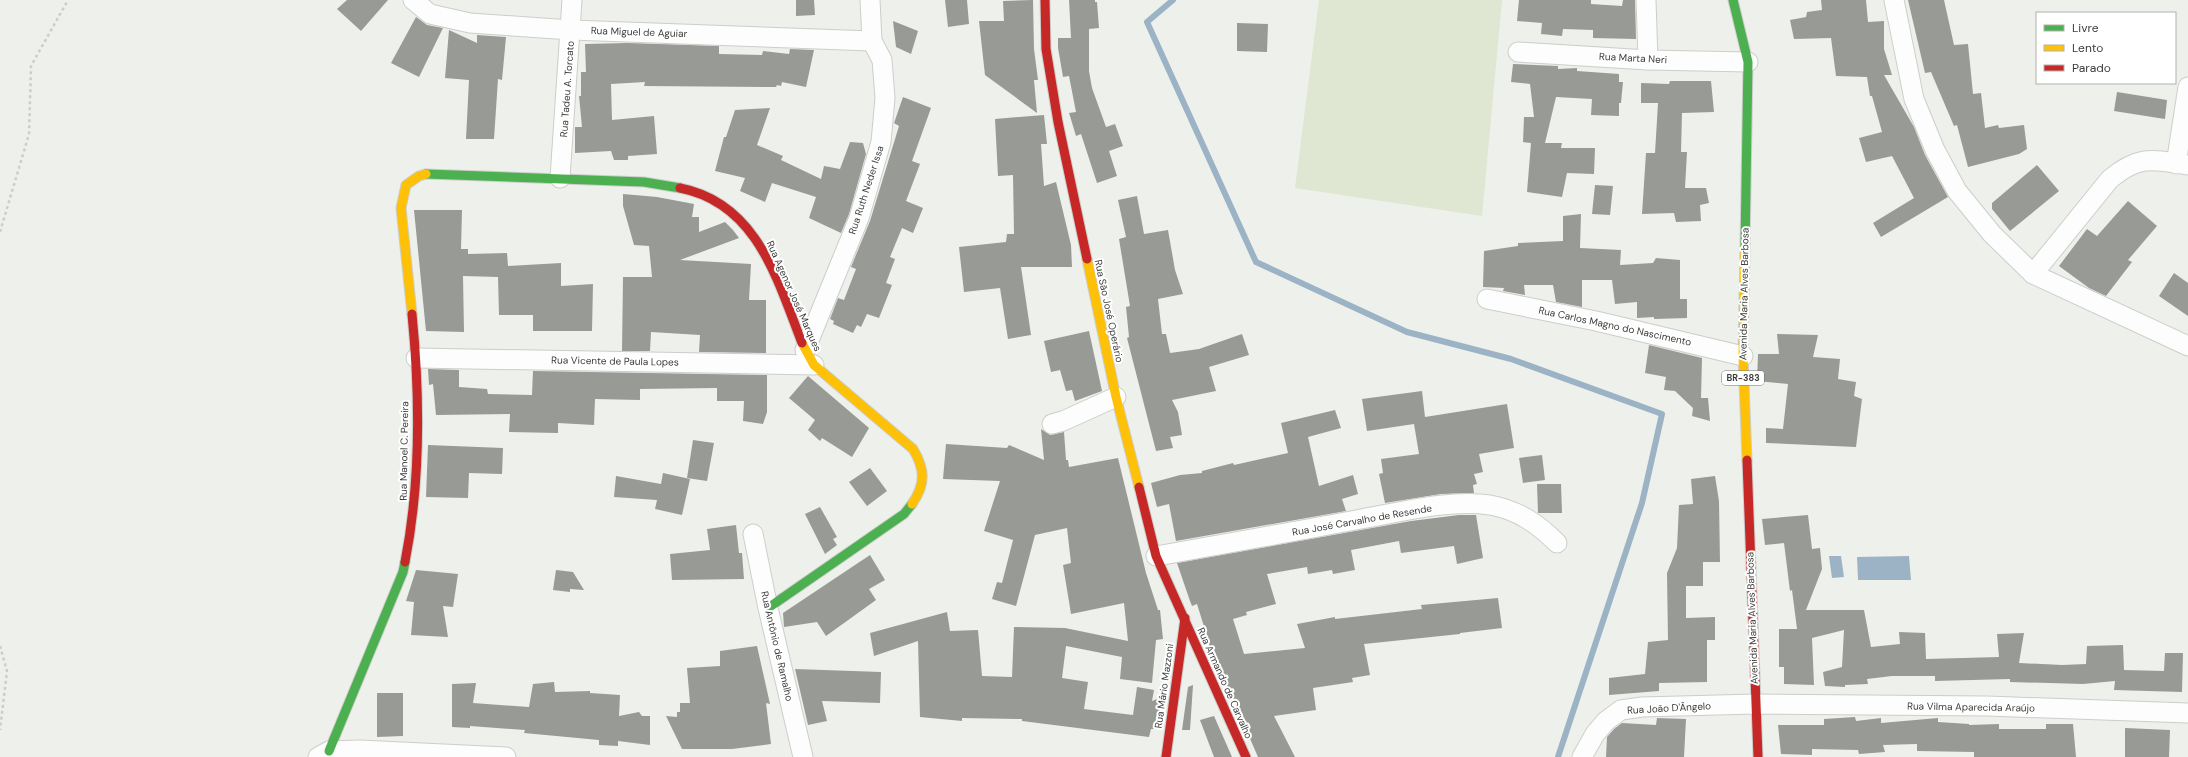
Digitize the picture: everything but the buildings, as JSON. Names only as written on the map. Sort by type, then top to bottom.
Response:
[{"type":"main road","name":"Rua São José Operário","points":[[1045,0],[1046,49],[1058,122],[1116,397],[1156,556],[1185,618]]},
{"type":"main road","name":"Avenida Maria Alves Barbosa","points":[[1733,0],[1748,62],[1743,356],[1758,757]]},
{"type":"main road","name":"Rua Agenor José Marques","points":[[406,185],[418,176],[431,173],[644,182],[675,187],[703,194],[724,205],[743,223],[764,249],[810,358],[913,449],[922,463],[923,478],[919,496],[904,514],[768,608]]},
{"type":"main road","name":"Rua Manoel C. Pereira","points":[[324,754],[403,572],[411,531],[416,473],[416,358],[402,208],[402,197],[406,185]]},
{"type":"main road","name":"Rua Mário Mazzoni","points":[[1166,757],[1185,618]]},
{"type":"main road","name":"Rua Armando de Carvalho","points":[[1185,618],[1246,757]]},
{"type":"street","name":"Rua Miguel de Aguiar","points":[[413,0],[430,14],[470,23],[570,30],[872,41]]},
{"type":"street","name":"Rua Tadeu A. Torcato","points":[[560,178],[572,0]]},
{"type":"street","name":"Rua Ruth Neder Issa","points":[[810,358],[859,218],[881,142],[885,98],[882,60],[872,41],[870,0]]},
{"type":"street","points":[[1646,0],[1648,60]]},
{"type":"street","points":[[1894,0],[1914,99],[1935,150],[1957,192],[1992,234],[2033,274],[2188,346]]},
{"type":"street","name":"Rua Marta Neri","points":[[1518,52],[1648,60],[1748,62]]},
{"type":"street","points":[[2033,274],[2110,179],[2125,166],[2140,160],[2182,164],[2188,87]]},
{"type":"street","name":"Rua Carlos Magno do Nascimento","points":[[1486,299],[1596,321],[1743,356]]},
{"type":"street","name":"Rua Vicente de Paula Lopes","points":[[416,358],[810,358]]},
{"type":"street","points":[[1052,424],[1064,421],[1116,397]]},
{"type":"street","name":"Rua José Carvalho de Resende","points":[[1156,556],[1411,510],[1463,503],[1492,505],[1519,513],[1533,522],[1557,543]]},
{"type":"street","name":"Rua Antônio de Ramalho","points":[[753,534],[768,608],[803,757]]},
{"type":"street","name":"Rua Vilma Aparecida Araújo","points":[[1755,704],[1987,706],[2188,713]]},
{"type":"street","name":"Rua João D'Ângelo","points":[[1582,757],[1595,734],[1606,721],[1621,710],[1642,707],[1755,704]]},
{"type":"street","points":[[324,754],[359,753],[496,756]]},
{"type":"path","points":[[0,232],[29,134],[31,66],[68,0]]},
{"type":"path","points":[[0,646],[7,671],[0,730]]},
{"type":"green space","points":[[1319,0],[1502,0],[1482,216],[1295,188]]},
{"type":"water","points":[[1829,556],[1841,556],[1844,577],[1832,578]]},
{"type":"water","points":[[1909,556],[1911,580],[1858,580],[1857,557]]},
{"type":"waterway","points":[[1173,0],[1147,22],[1256,262],[1407,332],[1511,359],[1662,414],[1642,503],[1558,757]]},
{"type":"traffic: fast","points":[[1733,0],[1748,62],[1745,248]]},
{"type":"traffic: fast","points":[[426,174],[644,182],[680,188]]},
{"type":"traffic: fast","points":[[768,608],[904,514],[912,504]]},
{"type":"traffic: fast","points":[[329,751],[403,572],[405,562]]},
{"type":"traffic: slow","points":[[412,314],[401,208],[406,185],[419,176],[426,174]]},
{"type":"traffic: slow","points":[[1745,248],[1743,356],[1747,460]]},
{"type":"traffic: slow","points":[[1087,259],[1116,397],[1139,487]]},
{"type":"traffic: slow","points":[[802,343],[814,365],[913,449],[922,470],[922,483],[917,497],[912,504]]},
{"type":"traffic: jam","points":[[1045,0],[1046,49],[1058,122],[1087,259]]},
{"type":"traffic: jam","points":[[680,188],[706,196],[728,210],[746,227],[760,247],[773,270],[802,343]]},
{"type":"traffic: jam","points":[[405,562],[414,500],[418,438],[417,376],[412,314]]},
{"type":"traffic: jam","points":[[1747,460],[1758,757]]},
{"type":"traffic: jam","points":[[1139,487],[1156,556],[1246,757]]},
{"type":"traffic: jam","points":[[1166,757],[1185,618]]}]
